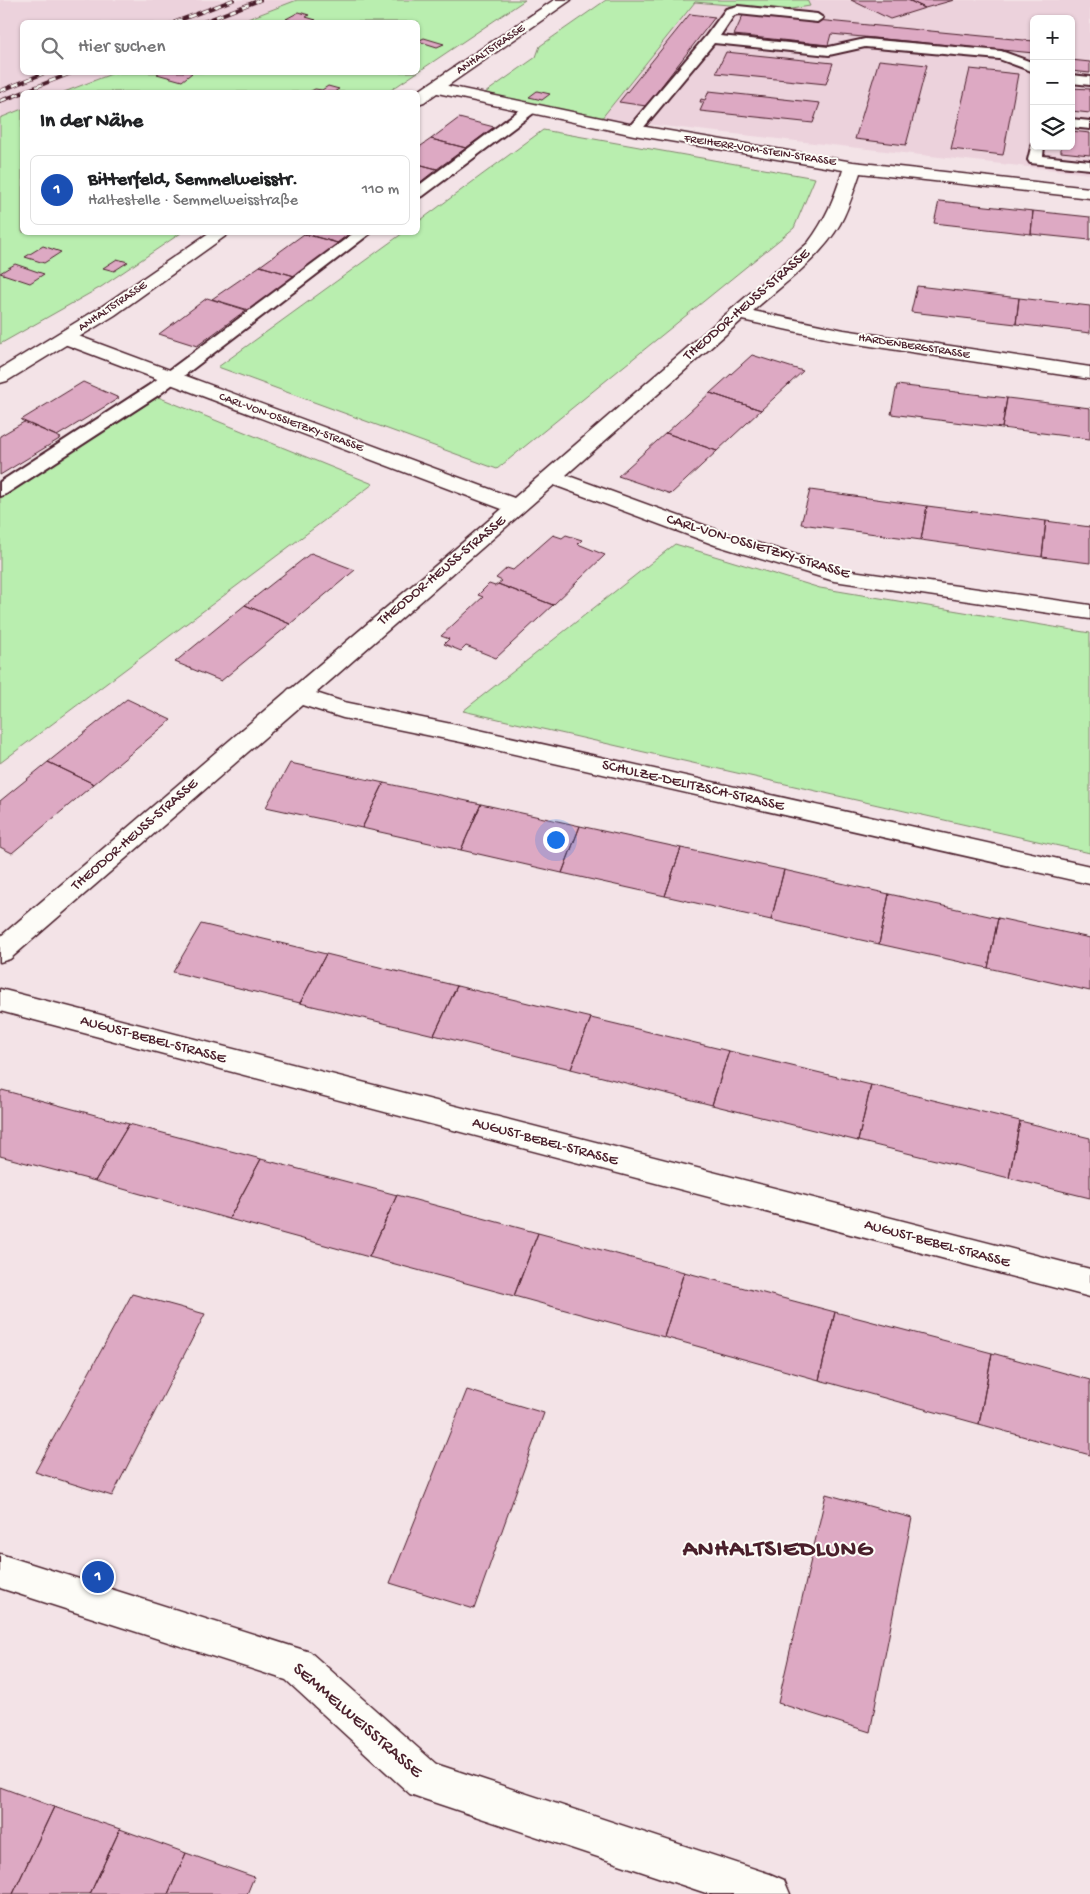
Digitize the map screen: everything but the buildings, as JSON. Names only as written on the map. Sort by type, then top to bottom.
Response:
[{"type":"street","name":"ANHALTSTRASSE","points":[[420,98],[564,0]]},
{"type":"street","name":"FREIHERR-VOM-STEIN-STRASSE","points":[[434,88],[634,130],[853,167],[1090,193]]},
{"type":"street","name":"THEODOR-HEUSS-STRASSE","points":[[0,952],[551,478],[814,246],[832,223],[842,201],[853,167]]},
{"type":"street","name":"ANHALTSTRASSE","points":[[0,376],[66,338],[218,235]]},
{"type":"street","name":"HARDENBERGSTRASSE","points":[[738,314],[844,336],[1090,373]]},
{"type":"street","name":"CARL-VON-OSSIETZKY-STRASSE","points":[[66,338],[517,507]]},
{"type":"street","name":"CARL-VON-OSSIETZKY-STRASSE","points":[[551,478],[723,540],[842,576],[1090,612]]},
{"type":"street","name":"SCHULZE-DELITZSCH-STRASSE","points":[[298,694],[318,703],[344,710],[480,738],[1090,875]]},
{"type":"street","name":"AUGUST-BEBEL-STRASSE","points":[[0,1000],[1090,1283]]},
{"type":"street","name":"SEMMELWEISSTRASSE","points":[[0,1571],[297,1665],[424,1780],[770,1894]]},
{"type":"lane","points":[[634,130],[711,39],[730,12],[738,10],[817,18]]},
{"type":"lane","points":[[711,39],[829,50],[865,43],[1001,55],[1030,66]]},
{"type":"lane","points":[[1075,79],[1090,81]]},
{"type":"lane","points":[[420,192],[530,109]]},
{"type":"lane","points":[[1075,123],[1090,125]]},
{"type":"lane","points":[[1037,150],[1036,160],[1090,165]]},
{"type":"lane","points":[[0,490],[171,378],[361,235]]},
{"type":"shaded area","points":[[0,0],[297,0],[245,20],[20,20],[20,75],[109,75],[69,90],[20,90],[20,110],[0,118]]},
{"type":"shaded area","points":[[683,0],[1090,0],[1090,174],[601,119],[695,2]]},
{"type":"green space","points":[[297,0],[525,0],[420,71],[420,20],[245,20]]},
{"type":"green space","points":[[606,0],[807,0],[810,6],[785,10],[695,2],[601,119],[485,93],[536,57],[540,46]]},
{"type":"green space","points":[[109,75],[414,75],[391,90],[69,90]]},
{"type":"green space","points":[[20,110],[20,235],[178,235],[101,287],[0,344],[0,118]]},
{"type":"green space","points":[[543,130],[815,178],[794,228],[497,469],[218,367],[400,235],[420,235],[420,221]]},
{"type":"green space","points":[[158,397],[373,484],[0,763],[0,498]]},
{"type":"green space","points":[[675,544],[820,588],[1090,633],[1090,853],[463,711]]},
{"type":"railway","points":[[180,20],[233,0]]},
{"type":"railway","points":[[208,20],[260,0]]},
{"type":"railway","points":[[0,91],[40,75]]},
{"type":"railway","points":[[28,90],[66,75]]},
{"type":"railway","points":[[0,101],[20,94]]},
{"type":"place","name":"Bitterfeld, Semmelweisstr.","points":[[98,1577]]},
{"type":"district","name":"ANHALTSIEDLUNG","points":[[778,1550]]}]
